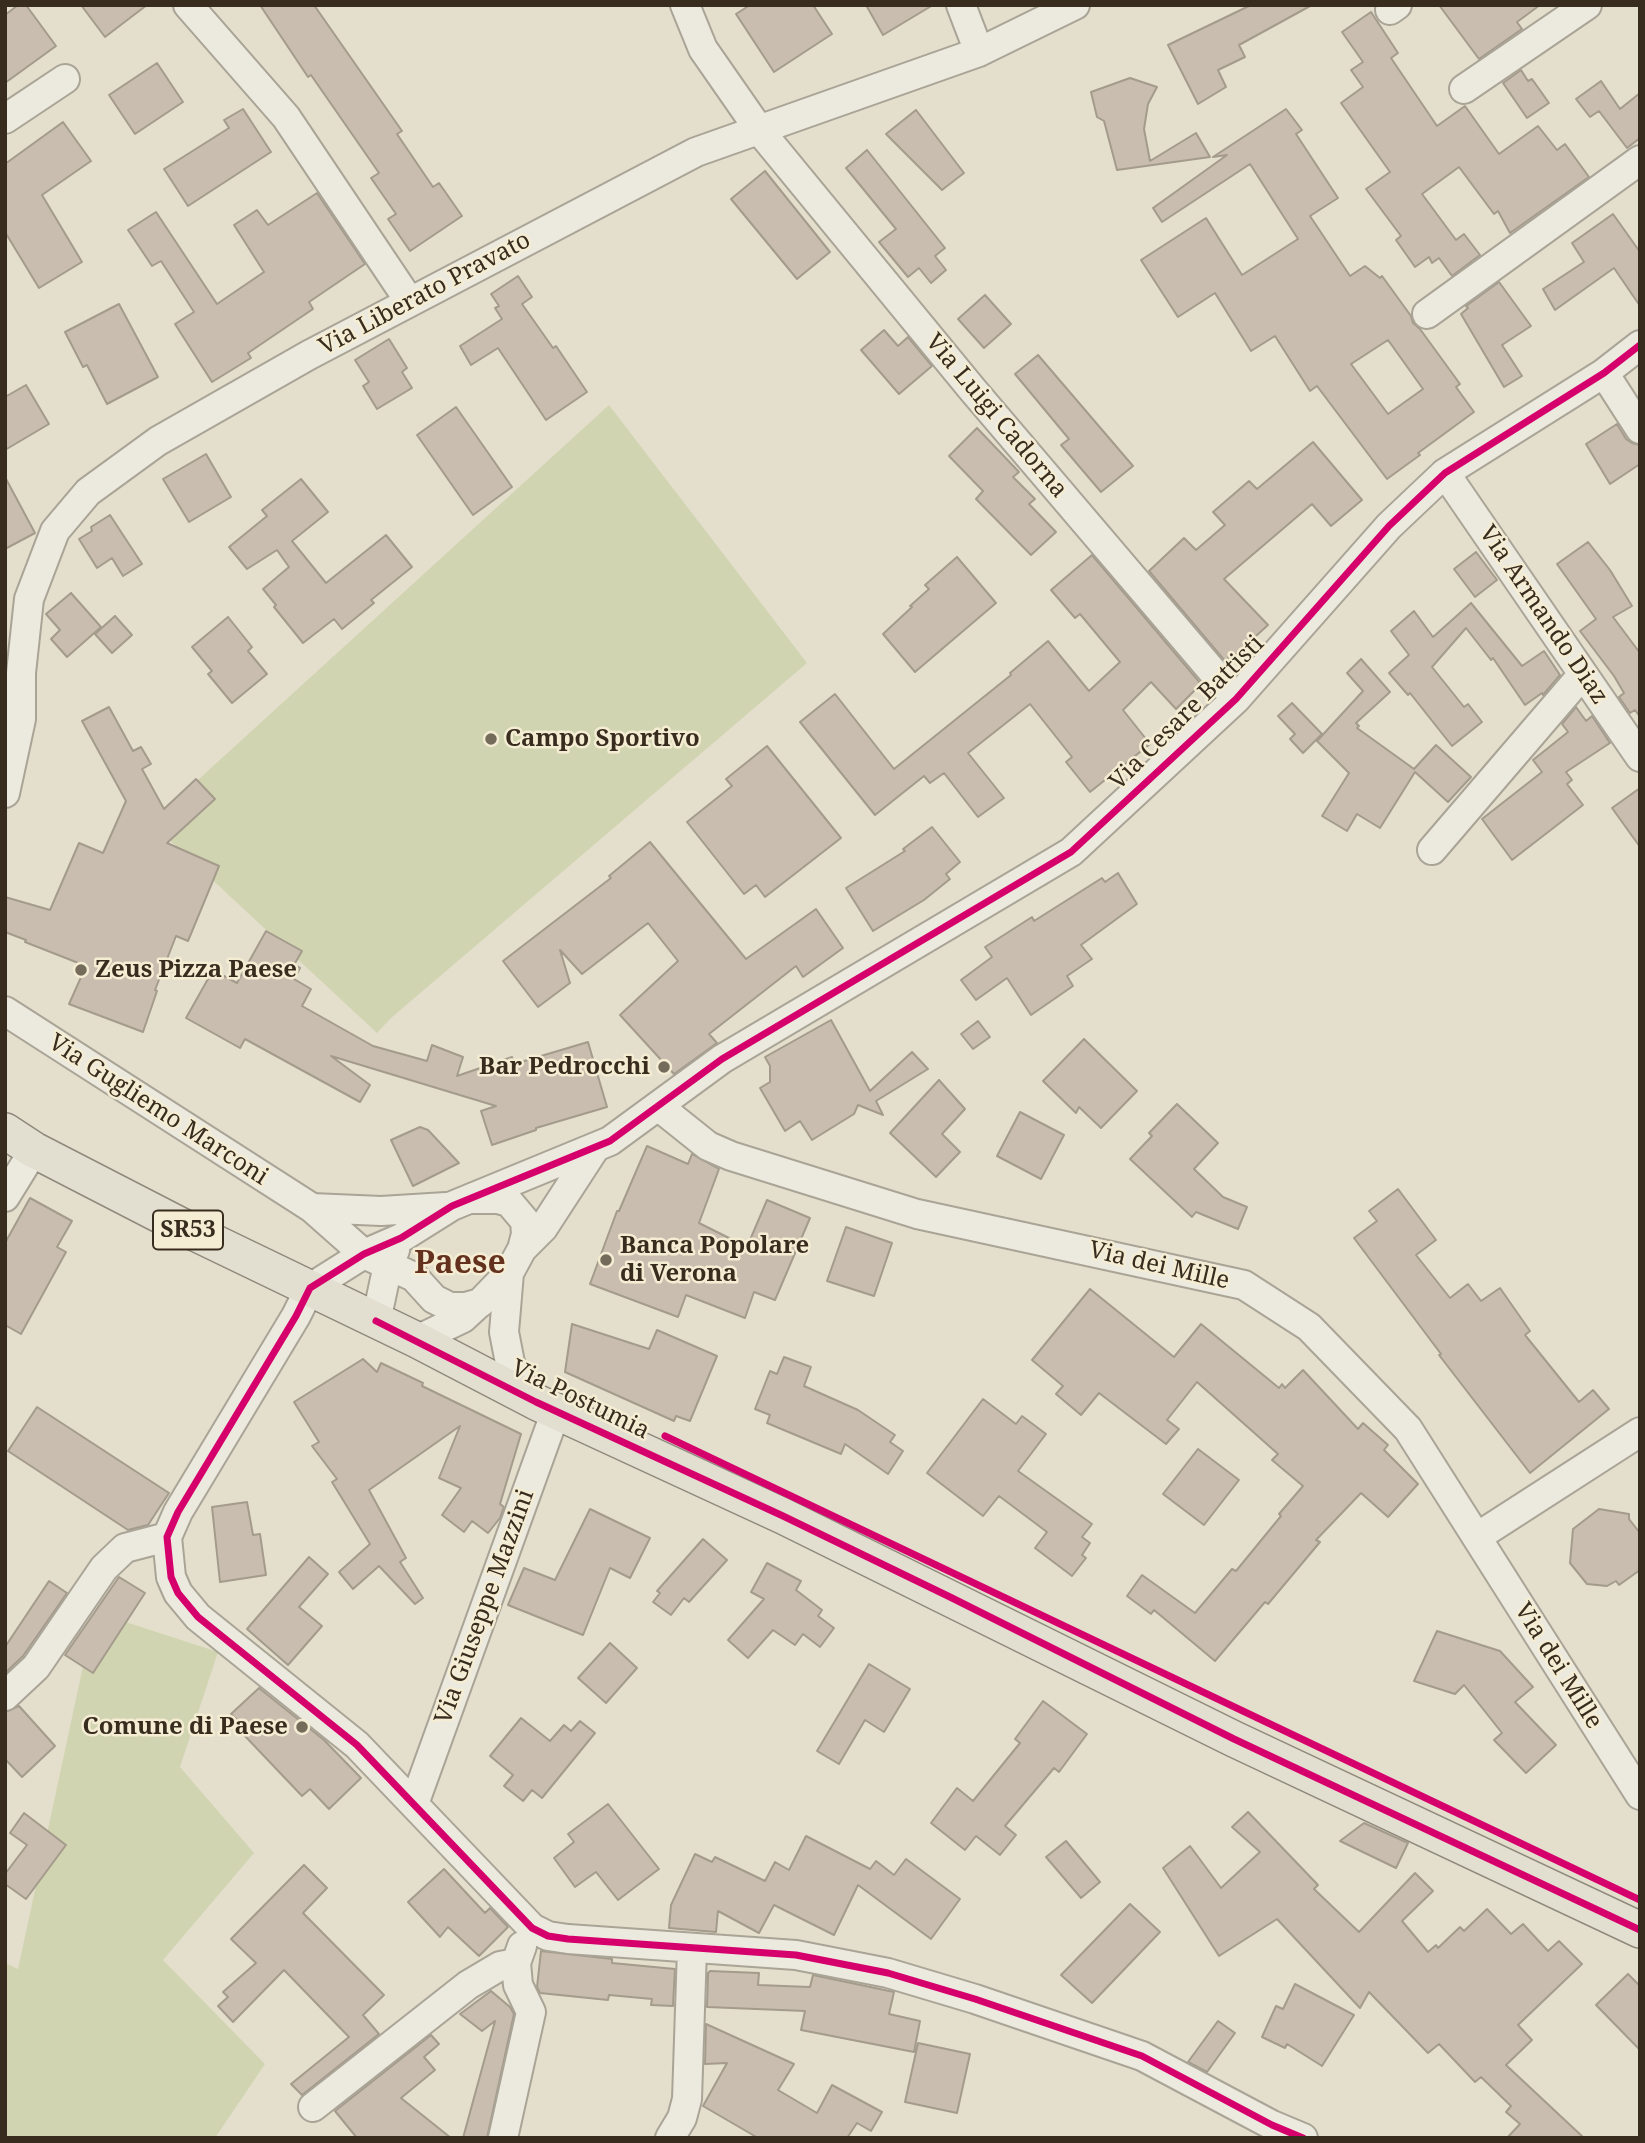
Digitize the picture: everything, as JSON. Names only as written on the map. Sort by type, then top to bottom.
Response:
[{"type":"main road","name":"Via Postumia","points":[[5,1131],[34,1150],[197,1234],[542,1404],[783,1516],[1246,1744],[1640,1930]]},
{"type":"street","points":[[188,5],[286,117],[410,302]]},
{"type":"street","name":"Via Luigi Cadorna","points":[[685,5],[703,49],[760,131],[972,389],[1236,699]]},
{"type":"street","points":[[961,5],[979,52]]},
{"type":"street","name":"Via Liberato Pravato","points":[[5,793],[21,719],[21,673],[29,599],[55,531],[88,492],[158,441],[309,355],[696,152],[979,52],[1075,5]]},
{"type":"street","points":[[1464,89],[1587,5]]},
{"type":"street","points":[[5,119],[65,79]]},
{"type":"street","points":[[1427,314],[1640,160]]},
{"type":"street","name":"Via Cesare Battisti","points":[[461,1203],[610,1141],[722,1059],[1070,852],[1236,699],[1389,526],[1445,474],[1604,373],[1640,345]]},
{"type":"street","points":[[1604,373],[1640,429]]},
{"type":"street","name":"Via Armando Diaz","points":[[1445,474],[1640,757]]},
{"type":"street","points":[[5,648],[21,673]]},
{"type":"street","points":[[1432,850],[1583,674]]},
{"type":"street","name":"Via Gugliemo Marconi","points":[[5,1010],[312,1208],[376,1259],[414,1277]]},
{"type":"street","name":"Via dei Mille","points":[[658,1106],[708,1146],[731,1156],[904,1210],[1244,1285],[1309,1327],[1408,1429],[1640,1795]]},
{"type":"street","points":[[416,1340],[463,1318],[480,1303],[542,1228],[595,1148]]},
{"type":"street","points":[[5,1198],[34,1150]]},
{"type":"street","points":[[312,1208],[381,1210],[498,1199],[509,1202],[525,1221],[526,1234],[516,1261],[504,1332],[510,1363],[542,1404]]},
{"type":"street","points":[[461,1203],[401,1238],[376,1259],[310,1288],[296,1316],[178,1512],[167,1537],[171,1577],[177,1593],[198,1616],[357,1745],[532,1928],[548,1936],[796,1955],[888,1973],[975,1999],[1142,2056],[1303,2138]]},
{"type":"street","points":[[461,1203],[425,1234],[413,1265],[414,1277],[434,1299],[450,1307],[466,1307],[480,1303]]},
{"type":"street","points":[[376,1259],[376,1321]]},
{"type":"street","name":"Via Giuseppe Mazzini","points":[[414,1804],[542,1404]]},
{"type":"street","points":[[1477,1537],[1640,1432]]},
{"type":"street","points":[[5,1696],[36,1667],[104,1568],[125,1548],[167,1537]]},
{"type":"street","points":[[503,2138],[531,2012],[518,1985],[516,1963],[522,1944],[532,1928]]},
{"type":"street","points":[[670,2138],[682,2118],[687,2099],[692,1949]]},
{"type":"street","points":[[313,2107],[468,1985],[500,1966],[516,1963]]},
{"type":"green space","points":[[609,405],[807,663],[391,1018],[377,1033],[148,820],[154,820]]},
{"type":"green space","points":[[98,1613],[218,1652],[180,1767],[254,1853],[163,1960],[265,2064],[215,2138],[5,2138],[5,1963],[18,1969],[94,1615]]},
{"type":"building","points":[[18,5],[26,5],[56,46],[5,83],[5,15]]},
{"type":"building","points":[[81,5],[147,5],[105,37]]},
{"type":"building","points":[[260,5],[314,5],[402,131],[397,134],[433,187],[439,183],[462,216],[410,251],[388,219],[396,214],[371,178],[379,173],[311,75],[308,77]]},
{"type":"building","points":[[750,5],[813,5],[832,34],[774,72],[736,14]]},
{"type":"building","points":[[866,5],[933,5],[883,35]]},
{"type":"building","points":[[1251,5],[1312,5],[1239,45],[1245,57],[1218,70],[1226,87],[1198,104],[1168,45]]},
{"type":"building","points":[[1439,5],[1540,5],[1517,22],[1522,29],[1479,59]]},
{"type":"building","points":[[1371,12],[1398,53],[1391,58],[1437,126],[1465,106],[1499,154],[1538,126],[1557,150],[1565,144],[1589,177],[1510,233],[1498,211],[1494,214],[1459,167],[1422,194],[1456,240],[1464,234],[1480,255],[1452,276],[1439,258],[1432,263],[1429,257],[1415,267],[1396,240],[1401,236],[1366,189],[1390,172],[1341,103],[1363,87],[1351,70],[1363,62],[1342,32]]},
{"type":"building","points":[[157,63],[183,102],[135,134],[109,95]]},
{"type":"building","points":[[1521,70],[1528,81],[1532,79],[1549,103],[1527,118],[1503,83]]},
{"type":"building","points":[[1130,78],[1157,87],[1148,104],[1144,129],[1150,161],[1196,133],[1210,157],[1117,170],[1104,121],[1097,117],[1091,92]]},
{"type":"building","points":[[1601,81],[1620,109],[1640,93],[1640,138],[1627,148],[1599,111],[1590,117],[1576,99]]},
{"type":"building","points":[[243,109],[271,152],[188,206],[164,169],[229,128],[224,120]]},
{"type":"building","points":[[1286,109],[1302,130],[1296,134],[1338,198],[1310,216],[1350,276],[1365,266],[1380,278],[1382,276],[1411,316],[1413,323],[1460,384],[1456,387],[1474,412],[1387,479],[1317,386],[1310,391],[1275,336],[1251,351],[1215,293],[1178,317],[1141,260],[1206,218],[1242,275],[1298,239],[1250,164],[1162,222],[1153,208],[1227,155],[1213,157]],"holes":[[[1388,340],[1423,389],[1388,414],[1351,364]]]},
{"type":"building","points":[[916,110],[964,173],[942,190],[886,134]]},
{"type":"building","points":[[63,122],[91,161],[42,195],[82,262],[39,288],[5,232],[5,164]]},
{"type":"building","points":[[867,150],[945,248],[935,256],[946,270],[931,283],[919,268],[908,277],[879,242],[896,229],[846,168]]},
{"type":"building","points":[[765,171],[830,252],[797,279],[731,199]]},
{"type":"building","points":[[317,193],[365,264],[309,302],[313,309],[248,353],[251,358],[212,382],[175,324],[194,312],[161,261],[152,266],[128,230],[156,212],[217,304],[264,272],[234,225],[257,210],[268,225]]},
{"type":"building","points":[[1613,214],[1640,252],[1640,306],[1614,268],[1555,310],[1543,289],[1584,262],[1572,243]]},
{"type":"building","points":[[518,276],[532,297],[522,304],[553,348],[556,346],[587,392],[546,420],[498,348],[471,365],[460,346],[502,319],[495,308],[499,306],[491,294]]},
{"type":"building","points":[[1499,282],[1531,326],[1502,345],[1522,376],[1504,387],[1461,314],[1468,308],[1466,306]]},
{"type":"building","points":[[985,295],[1011,324],[984,348],[958,319]]},
{"type":"building","points":[[119,304],[158,377],[107,404],[87,365],[83,367],[65,332]]},
{"type":"building","points":[[884,330],[898,346],[908,337],[932,366],[899,394],[861,350]]},
{"type":"building","points":[[389,339],[407,368],[402,372],[412,388],[377,409],[363,386],[369,382],[355,360]]},
{"type":"building","points":[[1038,355],[1133,466],[1101,492],[1061,445],[1069,439],[1015,374]]},
{"type":"building","points":[[26,385],[49,424],[5,450],[5,397]]},
{"type":"building","points":[[456,407],[512,487],[473,515],[417,435]]},
{"type":"building","points":[[1617,424],[1626,439],[1640,445],[1640,464],[1610,484],[1586,444]]},
{"type":"building","points":[[977,428],[1019,472],[1013,477],[1035,499],[1029,504],[1056,532],[1031,555],[976,499],[983,491],[949,456]]},
{"type":"building","points":[[1313,442],[1362,500],[1331,526],[1312,504],[1224,579],[1268,625],[1225,661],[1149,571],[1184,538],[1196,550],[1225,525],[1213,512],[1249,481],[1257,489]]},
{"type":"building","points":[[206,454],[231,497],[189,522],[163,479]]},
{"type":"building","points":[[5,477],[35,533],[5,549]]},
{"type":"building","points":[[301,479],[328,512],[292,541],[326,583],[386,535],[412,567],[371,600],[374,603],[342,629],[334,619],[303,643],[263,589],[289,567],[277,550],[247,569],[229,547],[267,516],[262,510]]},
{"type":"building","points":[[110,515],[142,564],[123,576],[112,558],[97,568],[79,539],[92,531],[91,527]]},
{"type":"building","points":[[1588,542],[1610,570],[1632,606],[1613,617],[1640,653],[1640,717],[1635,710],[1630,713],[1619,697],[1624,693],[1614,676],[1580,631],[1596,619],[1557,564]]},
{"type":"building","points":[[1476,552],[1497,580],[1475,597],[1454,569]]},
{"type":"building","points":[[1092,555],[1201,684],[1176,709],[1151,682],[1123,710],[1150,744],[1090,792],[1066,762],[1072,757],[1030,704],[968,753],[1004,798],[978,817],[944,773],[930,783],[924,776],[875,815],[800,722],[835,694],[894,769],[1011,675],[1010,673],[1048,641],[1089,691],[1120,662],[1080,614],[1075,618],[1051,590]]},
{"type":"building","points":[[957,557],[996,603],[915,672],[883,634],[929,589],[925,585]]},
{"type":"building","points":[[71,593],[101,627],[67,657],[51,639],[60,630],[46,614]]},
{"type":"building","points":[[1471,603],[1522,666],[1544,651],[1560,675],[1543,695],[1542,693],[1525,705],[1493,658],[1491,660],[1466,628],[1432,667],[1464,707],[1468,704],[1482,722],[1452,746],[1410,693],[1408,695],[1389,673],[1409,655],[1391,631],[1414,611],[1433,637]]},
{"type":"building","points":[[115,616],[132,635],[112,653],[95,634]]},
{"type":"building","points":[[228,617],[252,647],[248,651],[267,674],[232,703],[208,674],[212,671],[192,647]]},
{"type":"building","points":[[1361,659],[1390,692],[1356,723],[1359,726],[1357,728],[1414,769],[1436,745],[1471,777],[1448,802],[1415,772],[1380,828],[1357,814],[1347,831],[1322,816],[1349,773],[1317,741],[1363,691],[1347,673]]},
{"type":"building","points":[[1292,703],[1322,734],[1303,753],[1290,739],[1295,734],[1278,716]]},
{"type":"building","points":[[109,707],[133,751],[141,747],[151,764],[142,769],[164,809],[196,779],[215,799],[167,843],[219,866],[188,941],[176,936],[155,990],[157,991],[143,1032],[69,1004],[86,966],[5,932],[5,897],[50,910],[79,843],[103,853],[126,801],[82,721]]},
{"type":"building","points":[[1576,707],[1586,721],[1592,716],[1610,743],[1566,772],[1572,780],[1567,784],[1583,805],[1512,860],[1482,819],[1542,772],[1533,760],[1568,732],[1562,724]]},
{"type":"building","points":[[767,746],[841,838],[765,897],[756,885],[744,894],[687,822],[732,786],[726,779]]},
{"type":"building","points":[[1640,788],[1640,847],[1612,808]]},
{"type":"building","points":[[932,827],[960,862],[946,874],[950,879],[924,900],[873,931],[846,888],[905,851],[903,849]]},
{"type":"building","points":[[650,842],[746,959],[816,909],[843,948],[803,977],[796,966],[709,1034],[717,1043],[674,1074],[620,1015],[678,961],[648,923],[582,974],[560,950],[570,983],[538,1007],[503,961],[611,878],[609,876]]},
{"type":"building","points":[[1118,873],[1137,904],[1081,945],[1092,959],[1067,976],[1073,986],[1031,1015],[1007,978],[976,1000],[961,980],[992,957],[985,947],[1032,917],[1034,921],[1102,878],[1105,882]]},
{"type":"building","points":[[266,931],[302,951],[294,965],[300,968],[294,979],[311,989],[302,1006],[373,1046],[427,1061],[432,1045],[463,1057],[457,1076],[512,1057],[514,1064],[588,1042],[607,1107],[536,1128],[492,1145],[481,1111],[496,1106],[331,1056],[370,1085],[360,1102],[245,1039],[240,1048],[186,1018],[213,970],[237,983]]},
{"type":"building","points":[[831,1020],[870,1091],[912,1052],[928,1069],[876,1101],[883,1115],[858,1105],[854,1114],[812,1140],[800,1121],[785,1131],[760,1088],[770,1082],[770,1066],[765,1057]]},
{"type":"building","points":[[978,1021],[990,1037],[973,1049],[961,1034]]},
{"type":"building","points":[[1084,1039],[1137,1091],[1101,1128],[1079,1107],[1076,1113],[1043,1081]]},
{"type":"building","points":[[939,1080],[965,1109],[942,1134],[960,1152],[936,1177],[890,1133]]},
{"type":"building","points":[[1177,1104],[1218,1143],[1194,1169],[1223,1197],[1247,1207],[1238,1229],[1196,1212],[1192,1217],[1130,1159],[1152,1136],[1149,1133]]},
{"type":"building","points":[[1020,1112],[1064,1135],[1041,1179],[997,1156]]},
{"type":"building","points":[[420,1127],[428,1130],[459,1163],[413,1186],[391,1140]]},
{"type":"building","points":[[647,1146],[688,1164],[692,1154],[719,1169],[699,1223],[747,1247],[767,1200],[810,1218],[775,1300],[754,1292],[745,1318],[686,1295],[678,1317],[590,1284],[617,1211]]},
{"type":"building","points":[[1398,1189],[1436,1240],[1416,1255],[1450,1298],[1468,1284],[1481,1301],[1500,1288],[1530,1331],[1525,1335],[1579,1402],[1593,1390],[1609,1409],[1530,1473],[1439,1355],[1441,1354],[1354,1238],[1377,1221],[1369,1211]]},
{"type":"building","points":[[30,1198],[72,1221],[57,1247],[66,1252],[21,1334],[5,1325],[5,1243]]},
{"type":"building","points":[[846,1227],[892,1243],[874,1296],[827,1281]]},
{"type":"building","points":[[1090,1289],[1174,1357],[1201,1324],[1279,1388],[1282,1384],[1285,1388],[1303,1370],[1358,1429],[1363,1423],[1388,1445],[1384,1450],[1418,1484],[1388,1517],[1361,1493],[1316,1540],[1320,1542],[1215,1661],[1154,1610],[1151,1614],[1127,1596],[1142,1575],[1195,1613],[1232,1569],[1236,1571],[1303,1486],[1272,1460],[1278,1454],[1197,1382],[1167,1420],[1179,1429],[1166,1444],[1099,1393],[1081,1415],[1056,1394],[1063,1386],[1032,1360]]},
{"type":"building","points":[[572,1324],[649,1349],[657,1330],[717,1356],[690,1421],[676,1416],[674,1421],[565,1372]]},
{"type":"building","points":[[784,1357],[811,1367],[804,1386],[858,1410],[895,1435],[890,1442],[903,1451],[888,1474],[845,1444],[841,1454],[767,1423],[770,1415],[755,1409],[770,1371],[777,1374]]},
{"type":"building","points":[[363,1359],[377,1372],[381,1363],[521,1434],[500,1504],[504,1507],[500,1518],[488,1533],[472,1521],[464,1532],[442,1515],[461,1488],[439,1478],[460,1426],[369,1490],[406,1558],[400,1562],[423,1598],[415,1604],[379,1566],[353,1589],[339,1572],[370,1544],[332,1482],[337,1479],[312,1446],[319,1442],[294,1402]]},
{"type":"building","points":[[983,1399],[1016,1424],[1022,1416],[1046,1434],[1018,1471],[1092,1524],[1082,1537],[1090,1543],[1082,1555],[1086,1558],[1072,1576],[1035,1548],[1047,1532],[999,1496],[983,1516],[927,1473]]},
{"type":"building","points":[[37,1407],[169,1493],[148,1525],[128,1530],[8,1451]]},
{"type":"building","points":[[1198,1449],[1239,1480],[1204,1525],[1163,1494]]},
{"type":"building","points":[[247,1502],[253,1535],[260,1534],[266,1575],[220,1582],[212,1507]]},
{"type":"building","points":[[590,1509],[650,1538],[630,1578],[610,1568],[583,1635],[508,1605],[524,1568],[555,1580]]},
{"type":"building","points":[[1599,1509],[1629,1514],[1629,1519],[1640,1533],[1640,1570],[1619,1585],[1616,1581],[1607,1586],[1587,1584],[1570,1563],[1573,1529]]},
{"type":"building","points":[[703,1539],[727,1560],[689,1602],[684,1598],[671,1615],[653,1602],[660,1593],[657,1591]]},
{"type":"building","points":[[309,1557],[328,1574],[299,1607],[322,1626],[288,1665],[247,1629]]},
{"type":"building","points":[[767,1563],[801,1581],[796,1590],[822,1610],[818,1616],[834,1628],[820,1647],[803,1634],[795,1645],[773,1630],[748,1658],[728,1640],[764,1599],[751,1592]]},
{"type":"building","points":[[119,1577],[145,1593],[93,1673],[65,1655]]},
{"type":"building","points":[[49,1581],[67,1593],[23,1656],[5,1673],[5,1647]]},
{"type":"building","points":[[1437,1631],[1500,1651],[1533,1687],[1515,1702],[1556,1745],[1526,1773],[1494,1740],[1502,1733],[1464,1685],[1455,1694],[1414,1681]]},
{"type":"building","points":[[610,1643],[637,1668],[606,1703],[578,1678]]},
{"type":"building","points":[[869,1664],[910,1689],[884,1732],[865,1720],[839,1764],[817,1751]]},
{"type":"building","points":[[259,1688],[324,1740],[361,1778],[329,1809],[310,1789],[302,1796],[244,1735],[248,1731],[231,1714]]},
{"type":"building","points":[[1043,1701],[1087,1734],[1059,1772],[1054,1768],[1005,1826],[1016,1835],[1000,1855],[976,1836],[965,1850],[931,1823],[957,1788],[973,1801],[1020,1743],[1015,1739]]},
{"type":"building","points":[[19,1706],[55,1746],[22,1777],[5,1759],[5,1712]]},
{"type":"building","points":[[521,1718],[550,1741],[564,1725],[571,1731],[580,1721],[595,1733],[542,1798],[532,1790],[523,1801],[504,1786],[513,1775],[490,1756]]},
{"type":"building","points":[[608,1804],[659,1869],[618,1900],[596,1872],[575,1887],[554,1858],[574,1842],[568,1834]]},
{"type":"building","points":[[1248,1812],[1318,1885],[1314,1889],[1359,1932],[1415,1873],[1433,1891],[1402,1921],[1428,1952],[1436,1945],[1438,1948],[1460,1927],[1464,1931],[1487,1909],[1511,1934],[1523,1924],[1548,1951],[1559,1941],[1582,1964],[1518,2025],[1532,2040],[1506,2065],[1584,2138],[1507,2138],[1520,2124],[1506,2112],[1511,2106],[1481,2077],[1475,2082],[1439,2044],[1428,2053],[1369,1992],[1360,2008],[1277,1919],[1219,1956],[1163,1868],[1190,1846],[1221,1888],[1260,1852],[1232,1827]]},
{"type":"building","points":[[24,1813],[66,1845],[26,1899],[5,1884],[5,1874],[27,1845],[10,1833]]},
{"type":"building","points":[[1364,1823],[1408,1843],[1396,1868],[1340,1841]]},
{"type":"building","points":[[806,1836],[870,1869],[876,1861],[894,1875],[906,1859],[960,1899],[931,1939],[858,1885],[834,1935],[774,1905],[759,1933],[718,1911],[716,1932],[669,1928],[671,1905],[695,1854],[712,1862],[715,1857],[765,1881],[775,1862],[789,1870]]},
{"type":"building","points":[[1066,1841],[1100,1882],[1081,1898],[1046,1857]]},
{"type":"building","points":[[304,1865],[327,1888],[303,1913],[384,1995],[363,2015],[379,2034],[302,2095],[291,2084],[349,2037],[284,1970],[233,2022],[218,2006],[228,1997],[223,1992],[256,1963],[231,1939]]},
{"type":"building","points":[[444,1869],[485,1913],[490,1908],[508,1927],[479,1956],[448,1927],[440,1937],[408,1902]]},
{"type":"building","points":[[1130,1904],[1160,1932],[1092,2003],[1061,1975]]},
{"type":"building","points":[[541,1951],[612,1959],[612,1963],[675,1969],[673,2006],[651,2005],[652,1999],[609,1995],[608,2000],[540,1993],[537,1987]]},
{"type":"building","points":[[710,1971],[759,1973],[758,1985],[810,1987],[813,1975],[894,1992],[889,2014],[920,2021],[914,2052],[801,2030],[805,2011],[707,2007]]},
{"type":"building","points":[[1628,1974],[1640,1986],[1640,2050],[1596,2005]]},
{"type":"building","points":[[1295,1984],[1354,2015],[1322,2066],[1287,2044],[1285,2048],[1262,2037],[1276,2006],[1283,2009]]},
{"type":"building","points":[[491,1991],[510,2007],[514,2014],[487,2138],[463,2138],[495,2021],[482,2031],[460,2014]]},
{"type":"building","points":[[1218,2021],[1235,2033],[1207,2072],[1188,2062]]},
{"type":"building","points":[[706,2024],[794,2064],[778,2090],[817,2113],[832,2085],[882,2112],[871,2131],[857,2123],[847,2138],[758,2138],[703,2106],[727,2063],[705,2064]]},
{"type":"building","points":[[431,2035],[439,2044],[424,2057],[435,2070],[401,2098],[451,2138],[357,2138],[335,2111]]},
{"type":"building","points":[[918,2043],[970,2054],[957,2113],[905,2102]]},
{"type":"cycle path","points":[[1303,2138],[1272,2125],[1142,2056],[975,1999],[888,1973],[796,1955],[568,1939],[548,1936],[532,1928],[357,1745],[198,1617],[178,1593],[171,1577],[167,1537],[178,1512],[296,1316],[310,1288],[364,1254],[401,1238],[452,1206],[610,1141],[722,1059],[1071,852],[1236,699],[1389,526],[1445,473],[1604,373],[1640,345]]},
{"type":"cycle path","points":[[376,1321],[536,1402],[783,1516],[950,1597],[1234,1739],[1640,1930]]},
{"type":"cycle path","points":[[665,1436],[1640,1900]]},
{"type":"place","name":"Campo Sportivo","points":[[491,739]]},
{"type":"place","name":"Zeus Pizza Paese","points":[[81,970]]},
{"type":"place","name":"Bar Pedrocchi","points":[[664,1067]]},
{"type":"place","name":"Banca Popolare di Verona","points":[[606,1260]]},
{"type":"place","name":"Comune di Paese","points":[[302,1727]]},
{"type":"district","name":"Paese","points":[[460,1264]]}]
